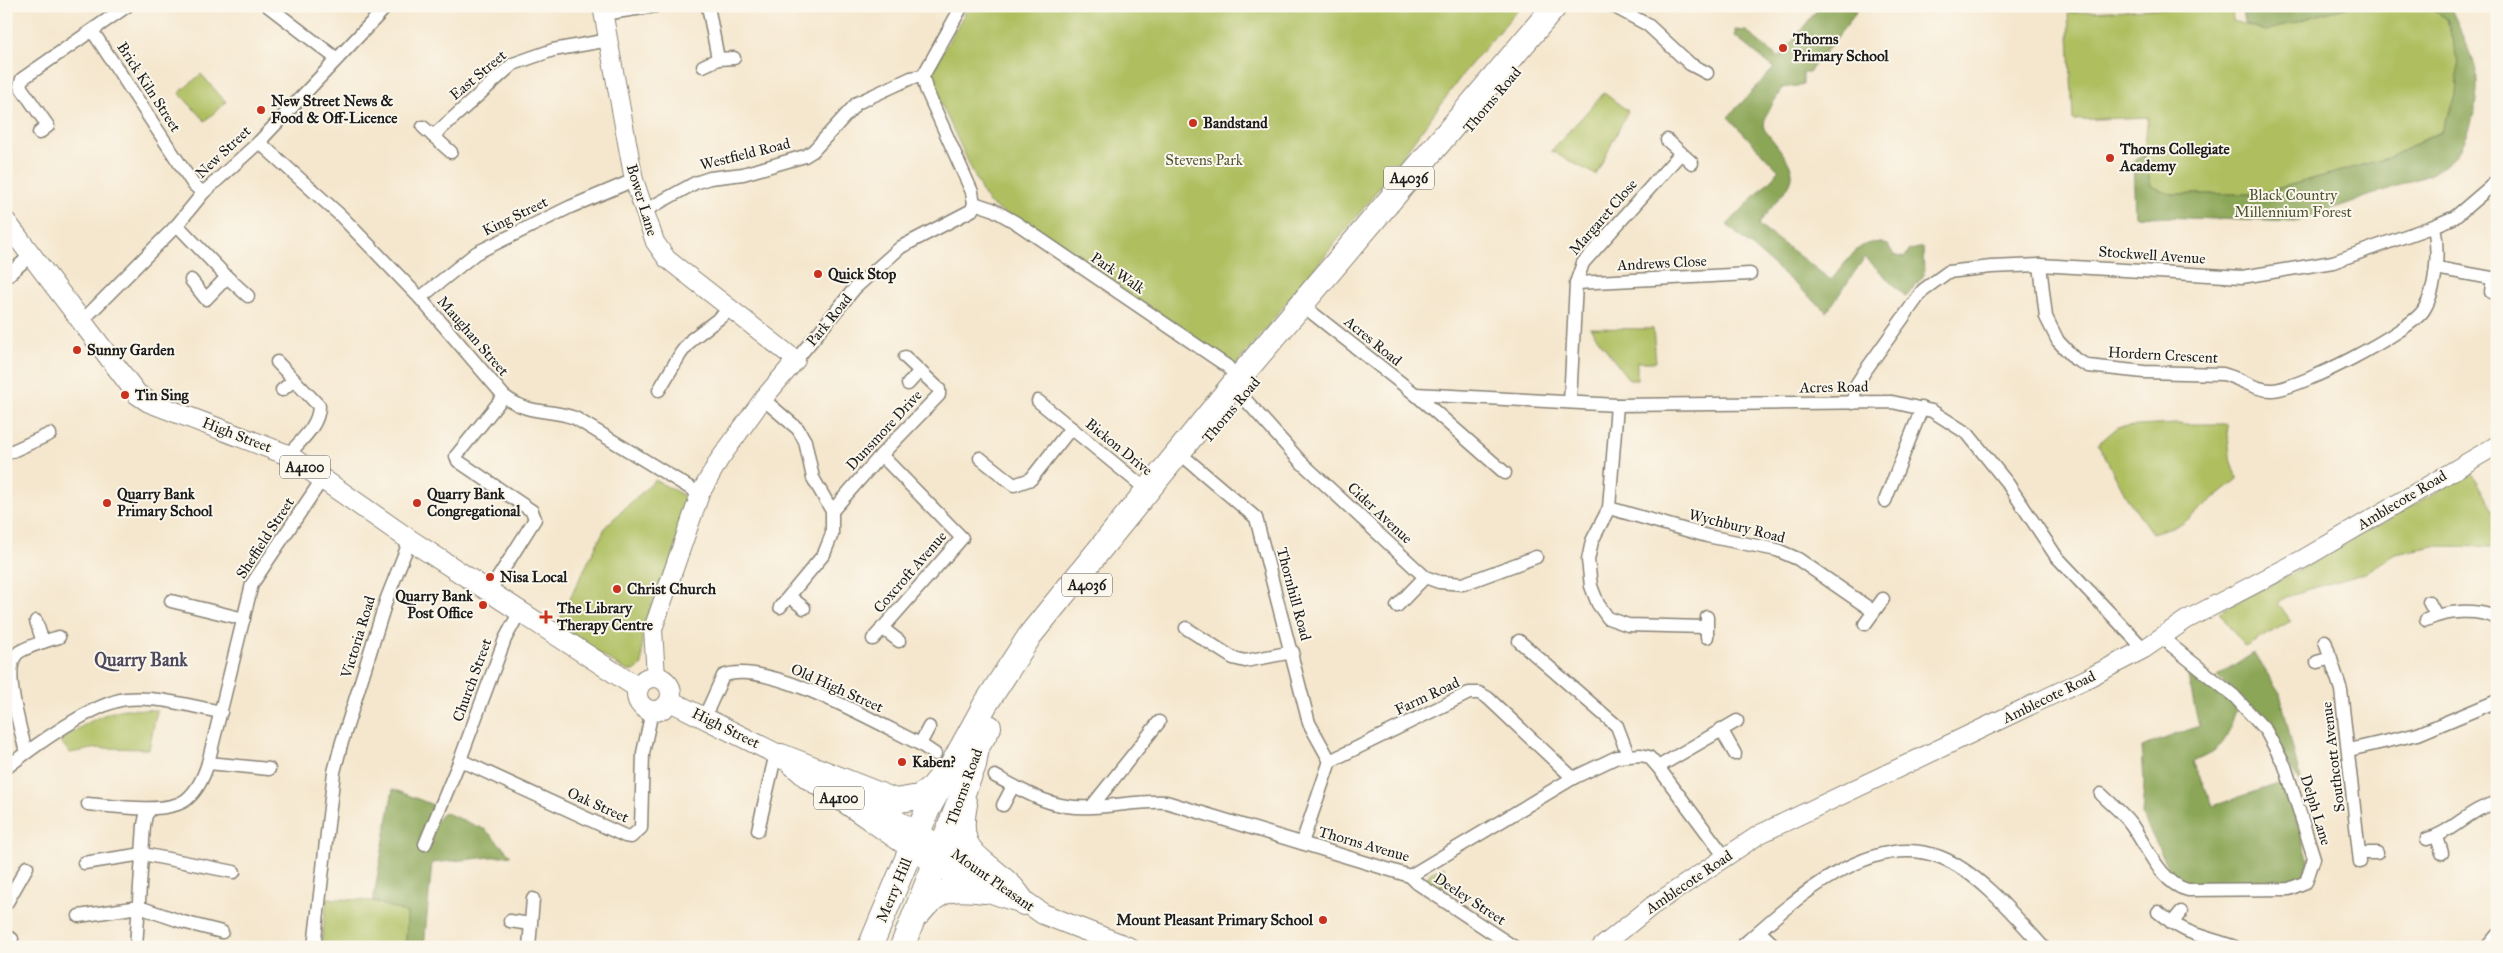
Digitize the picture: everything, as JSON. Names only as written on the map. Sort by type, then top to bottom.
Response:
[{"type":"highway","name":"Thorns Road","points":[[961,755],[1048,632],[1189,461],[1240,388],[1555,6]]},
{"type":"highway","name":"Thorns Road","points":[[922,846],[961,755],[1005,671],[1031,634],[1147,490],[1310,312],[1570,6]]},
{"type":"highway","points":[[779,755],[895,801],[919,797],[932,788],[961,755]]},
{"type":"highway","points":[[961,755],[965,840],[977,860],[1009,885],[1024,903]]},
{"type":"highway","points":[[865,947],[896,864],[922,846]]},
{"type":"highway","points":[[879,947],[922,846]]},
{"type":"highway","name":"Merry Hill","points":[[902,947],[914,920],[922,846]]},
{"type":"highway","name":"Merry Hill","points":[[870,947],[922,846]]},
{"type":"highway","points":[[914,920],[929,900],[944,891],[958,888],[985,891]]},
{"type":"main road","name":"High Street","points":[[6,222],[128,384],[143,398],[288,456],[519,613],[638,688]]},
{"type":"main road","points":[[656,677],[669,686],[670,701],[662,709],[652,711],[642,706],[639,702],[638,688],[644,680],[656,677]]},
{"type":"main road","name":"High Street","points":[[670,701],[779,755],[808,779],[922,846]]},
{"type":"main road","name":"A4100","points":[[922,846],[985,891],[1024,903]]},
{"type":"main road","name":"Mount Pleasant","points":[[922,846],[974,864],[1024,903],[1066,923],[1128,947]]},
{"type":"street","points":[[39,133],[48,126],[20,86],[22,80],[93,32],[126,6]]},
{"type":"street","name":"New Street","points":[[81,322],[177,225],[203,193],[259,142],[387,6]]},
{"type":"street","points":[[602,10],[656,6]]},
{"type":"street","points":[[708,6],[718,60]]},
{"type":"street","points":[[962,6],[923,76],[926,89],[972,192],[974,203]]},
{"type":"street","points":[[1613,6],[1648,25],[1690,64],[1707,73]]},
{"type":"street","points":[[270,7],[337,59]]},
{"type":"street","name":"Bower Lane","points":[[602,10],[609,40],[619,111],[634,180],[655,242],[667,260],[796,360]]},
{"type":"street","name":"Brick Kiln Street","points":[[93,32],[193,184],[203,193]]},
{"type":"street","name":"East Street","points":[[433,136],[513,64],[553,50],[609,40]]},
{"type":"street","points":[[703,66],[718,60],[734,58]]},
{"type":"street","name":"Westfield Road","points":[[644,211],[695,183],[710,178],[743,174],[805,156],[813,151],[857,103],[903,81],[923,76]]},
{"type":"street","points":[[423,127],[450,152]]},
{"type":"street","points":[[1667,140],[1692,163]]},
{"type":"street","name":"Maughan Street","points":[[259,142],[341,216],[420,298],[504,396],[516,405],[535,411],[561,413],[575,418],[700,494]]},
{"type":"street","name":"Margaret Close","points":[[1570,402],[1576,284],[1583,263],[1681,153]]},
{"type":"street","name":"King Street","points":[[420,298],[476,253],[570,207],[634,180]]},
{"type":"street","name":"Stockwell Avenue","points":[[1853,403],[1856,385],[1865,370],[1923,290],[1948,272],[1991,267],[2040,265],[2242,277],[2333,262],[2455,217],[2497,181]]},
{"type":"street","name":"Park Walk","points":[[974,203],[992,209],[1015,222],[1227,366],[1240,388]]},
{"type":"street","name":"Park Road","points":[[656,677],[653,629],[700,494],[719,460],[763,400],[862,282],[901,247],[972,210],[974,203]]},
{"type":"street","points":[[177,225],[226,277],[248,296]]},
{"type":"street","name":"Hordern Crescent","points":[[2040,265],[2046,317],[2053,332],[2066,352],[2088,366],[2144,372],[2223,374],[2257,388],[2274,390],[2299,384],[2359,354],[2415,321],[2424,310],[2436,268],[2438,245],[2434,226]]},
{"type":"street","points":[[6,277],[31,255]]},
{"type":"street","points":[[2436,268],[2495,279],[2491,292]]},
{"type":"street","name":"Andrews Close","points":[[1576,284],[1750,274]]},
{"type":"street","points":[[191,280],[206,298],[226,277]]},
{"type":"street","points":[[659,390],[681,353],[692,339],[730,310]]},
{"type":"street","name":"Acres Road","points":[[1310,312],[1415,394],[1505,473]]},
{"type":"street","name":"Dunsmore Drive","points":[[832,511],[881,455],[939,395],[939,388],[905,357]]},
{"type":"street","points":[[277,362],[319,406],[319,416],[288,456]]},
{"type":"street","name":"Dunsmore Drive","points":[[908,384],[920,371]]},
{"type":"street","points":[[282,390],[294,380]]},
{"type":"street","name":"Cider Avenue","points":[[1240,388],[1301,462],[1426,577],[1439,582],[1463,584],[1527,556]]},
{"type":"street","name":"Acres Road","points":[[1415,394],[1617,405],[1892,402],[1932,411],[1968,434],[2008,484],[2056,556],[2144,649]]},
{"type":"street","points":[[489,592],[535,519],[532,511],[458,461],[456,456],[504,396]]},
{"type":"street","points":[[763,400],[798,429],[806,441],[813,478],[832,511],[832,534],[824,554],[780,607]]},
{"type":"street","name":"Bickon Drive","points":[[1038,401],[1147,490]]},
{"type":"street","points":[[1617,405],[1609,508],[1592,541],[1588,560],[1591,586],[1602,613],[1608,618],[1628,625],[1706,627]]},
{"type":"street","points":[[1885,501],[1922,408]]},
{"type":"street","name":"Bickon Drive","points":[[980,458],[1014,485],[1031,479],[1071,428]]},
{"type":"street","points":[[6,454],[50,434]]},
{"type":"street","name":"Amblecote Road","points":[[1601,947],[1652,906],[1760,834],[2026,709],[2144,649],[2186,620],[2303,559],[2497,445]]},
{"type":"street","name":"Coxcroft Avenue","points":[[872,639],[966,533],[881,455]]},
{"type":"street","name":"Thornhill Road","points":[[1189,461],[1256,518],[1293,652],[1309,723],[1330,761]]},
{"type":"street","name":"Sheffield Street","points":[[88,804],[151,809],[188,799],[203,779],[252,584],[323,478]]},
{"type":"street","name":"Wychbury Road","points":[[1609,508],[1707,536],[1777,550],[1798,559],[1873,611]]},
{"type":"street","name":"Victoria Road","points":[[314,947],[334,772],[387,598],[410,540]]},
{"type":"street","points":[[1397,606],[1426,577]]},
{"type":"street","points":[[790,597],[804,608]]},
{"type":"street","points":[[1865,624],[1883,599]]},
{"type":"street","points":[[172,601],[244,619]]},
{"type":"street","points":[[2429,602],[2431,618],[2467,612],[2497,618]]},
{"type":"street","name":"Church Street","points":[[425,844],[460,760],[504,639],[519,613]]},
{"type":"street","points":[[36,621],[43,642]]},
{"type":"street","name":"Coxcroft Avenue","points":[[882,628],[899,641]]},
{"type":"street","points":[[1186,628],[1233,658],[1245,661],[1293,652]]},
{"type":"street","points":[[26,752],[11,683],[10,666],[18,653],[59,637]]},
{"type":"street","name":"Delph Lane","points":[[2101,794],[2130,822],[2177,888],[2188,890],[2288,889],[2306,882],[2314,858],[2285,766],[2266,731],[2234,696],[2162,637]]},
{"type":"street","points":[[1519,641],[1617,726],[1628,755],[1641,754],[1649,758],[1658,767],[1725,857]]},
{"type":"street","name":"Southcott Avenue","points":[[2325,641],[2341,690],[2360,858],[2376,853]]},
{"type":"street","points":[[2316,662],[2331,658]]},
{"type":"street","name":"Old High Street","points":[[704,718],[723,676],[735,673],[772,677],[800,687],[920,744],[961,755]]},
{"type":"street","name":"Farm Road","points":[[1330,761],[1469,692],[1479,693],[1488,698],[1573,778]]},
{"type":"street","points":[[6,768],[26,752],[88,712],[124,699],[164,701],[221,712]]},
{"type":"street","points":[[2349,750],[2418,734],[2497,701]]},
{"type":"street","name":"Oak Street","points":[[460,760],[616,832],[631,837],[641,828],[643,753],[652,711]]},
{"type":"street","points":[[1658,767],[1737,721]]},
{"type":"street","points":[[1092,806],[1160,722]]},
{"type":"street","points":[[920,744],[929,727]]},
{"type":"street","points":[[1721,730],[1735,754]]},
{"type":"street","points":[[758,830],[779,755]]},
{"type":"street","name":"Thorns Avenue","points":[[995,776],[1034,797],[1068,806],[1092,806],[1144,801],[1166,802],[1410,876],[1573,778],[1617,757],[1628,755]]},
{"type":"street","points":[[1302,843],[1330,761]]},
{"type":"street","points":[[208,763],[269,769]]},
{"type":"street","points":[[1003,805],[1013,786]]},
{"type":"street","points":[[2442,853],[2432,838],[2463,818],[2497,803]]},
{"type":"street","points":[[136,947],[144,854],[144,825],[146,815],[151,809]]},
{"type":"street","points":[[1741,947],[1776,916],[1836,872],[1874,857],[1896,851],[1935,855],[1959,868],[1982,884],[2039,945]]},
{"type":"street","points":[[84,863],[144,854],[234,872]]},
{"type":"street","points":[[6,904],[26,867]]},
{"type":"street","name":"Deeley Street","points":[[1410,876],[1417,883],[1514,947]]},
{"type":"street","points":[[529,947],[533,899]]},
{"type":"street","points":[[79,916],[140,907],[183,922],[222,932]]},
{"type":"street","points":[[2158,912],[2172,923],[2193,935],[2235,947]]},
{"type":"street","points":[[2172,923],[2181,912]]},
{"type":"street","points":[[510,922],[530,924]]},
{"type":"street","points":[[1759,931],[1776,947]]},
{"type":"street","points":[[2487,947],[2497,935]]},
{"type":"green space","name":"Stevens Park","points":[[969,6],[1521,6],[1466,70],[1367,204],[1235,366],[989,203],[983,194],[931,82],[932,70]]},
{"type":"green space","points":[[1820,6],[1858,6],[1854,16],[1809,72],[1803,72],[1803,85],[1782,88],[1765,117],[1764,129],[1787,160],[1792,178],[1758,225],[1831,280],[1855,251],[1869,243],[1888,245],[1894,255],[1904,258],[1910,250],[1923,247],[1924,275],[1906,297],[1865,257],[1827,312],[1727,225],[1779,171],[1728,117],[1774,68],[1735,36],[1735,30],[1746,31],[1779,58]]},
{"type":"green space","points":[[2232,6],[2233,21],[2266,31],[2348,6],[2427,6],[2447,18],[2458,63],[2456,97],[2441,131],[2388,158],[2258,194],[2170,194],[2151,186],[2144,154],[2148,117],[2073,120],[2068,13]]},
{"type":"green space","points":[[2241,6],[2269,6],[2271,9],[2280,6],[2348,6],[2266,31],[2244,23]]},
{"type":"green space","name":"Black Country Millennium Forest","points":[[2427,6],[2450,6],[2471,55],[2477,80],[2475,109],[2466,138],[2456,154],[2440,168],[2431,174],[2295,222],[2135,216],[2133,162],[2144,154],[2151,186],[2170,194],[2258,194],[2388,158],[2441,132],[2456,97],[2458,63],[2447,19]]},
{"type":"green space","points":[[201,74],[226,102],[205,121],[179,93]]},
{"type":"green space","points":[[1604,93],[1628,111],[1596,175],[1551,151]]},
{"type":"green space","points":[[1590,328],[1653,329],[1656,362],[1637,362],[1637,380],[1629,380]]},
{"type":"green space","points":[[2227,424],[2230,456],[2238,479],[2182,524],[2152,533],[2129,501],[2098,444],[2118,427]]},
{"type":"green space","points":[[2471,472],[2497,518],[2497,547],[2434,546],[2395,554],[2365,573],[2293,594],[2278,603],[2291,621],[2245,647],[2219,612],[2305,567]]},
{"type":"green space","points":[[655,480],[683,495],[686,500],[673,557],[642,627],[642,665],[634,671],[627,671],[556,626],[606,526]]},
{"type":"green space","points":[[2254,653],[2280,693],[2302,787],[2264,722],[2217,676]]},
{"type":"green space","points":[[2185,664],[2236,707],[2224,742],[2212,752],[2193,762],[2213,806],[2284,782],[2309,861],[2303,879],[2289,884],[2180,885],[2170,870],[2142,816],[2144,783],[2142,747],[2199,726]]},
{"type":"green space","points":[[124,709],[157,710],[149,749],[98,748],[70,753],[60,741],[98,718]]},
{"type":"green space","points":[[393,789],[433,805],[421,838],[444,812],[486,830],[511,855],[432,863],[424,947],[413,947],[406,942],[407,913],[373,901]]},
{"type":"green space","points":[[1444,867],[1445,892],[1428,883],[1427,878],[1430,873]]},
{"type":"green space","points":[[327,898],[373,901],[408,913],[406,942],[413,947],[321,947]]},
{"type":"place","name":"Thorns Primary School","points":[[1783,48]]},
{"type":"place","name":"New Street News & Food & Off-Licence","points":[[261,110]]},
{"type":"place","name":"Bandstand","points":[[1193,123]]},
{"type":"place","name":"Thorns Collegiate Academy","points":[[2110,158]]},
{"type":"place","name":"Quick Stop","points":[[818,274]]},
{"type":"place","name":"Sunny Garden","points":[[77,350]]},
{"type":"place","name":"Tin Sing","points":[[125,395]]},
{"type":"place","name":"Quarry Bank Primary School","points":[[107,503]]},
{"type":"place","name":"Quarry Bank Congregational","points":[[417,503]]},
{"type":"place","name":"Nisa Local","points":[[490,577]]},
{"type":"place","name":"Christ Church","points":[[617,589]]},
{"type":"place","name":"Quarry Bank Post Office","points":[[483,605]]},
{"type":"place","name":"The Library Therapy Centre","points":[[546,617]]},
{"type":"place","name":"Kaben?","points":[[902,762]]},
{"type":"place","name":"Mount Pleasant Primary School","points":[[1323,920]]},
{"type":"district","name":"Quarry Bank","points":[[141,660]]}]
